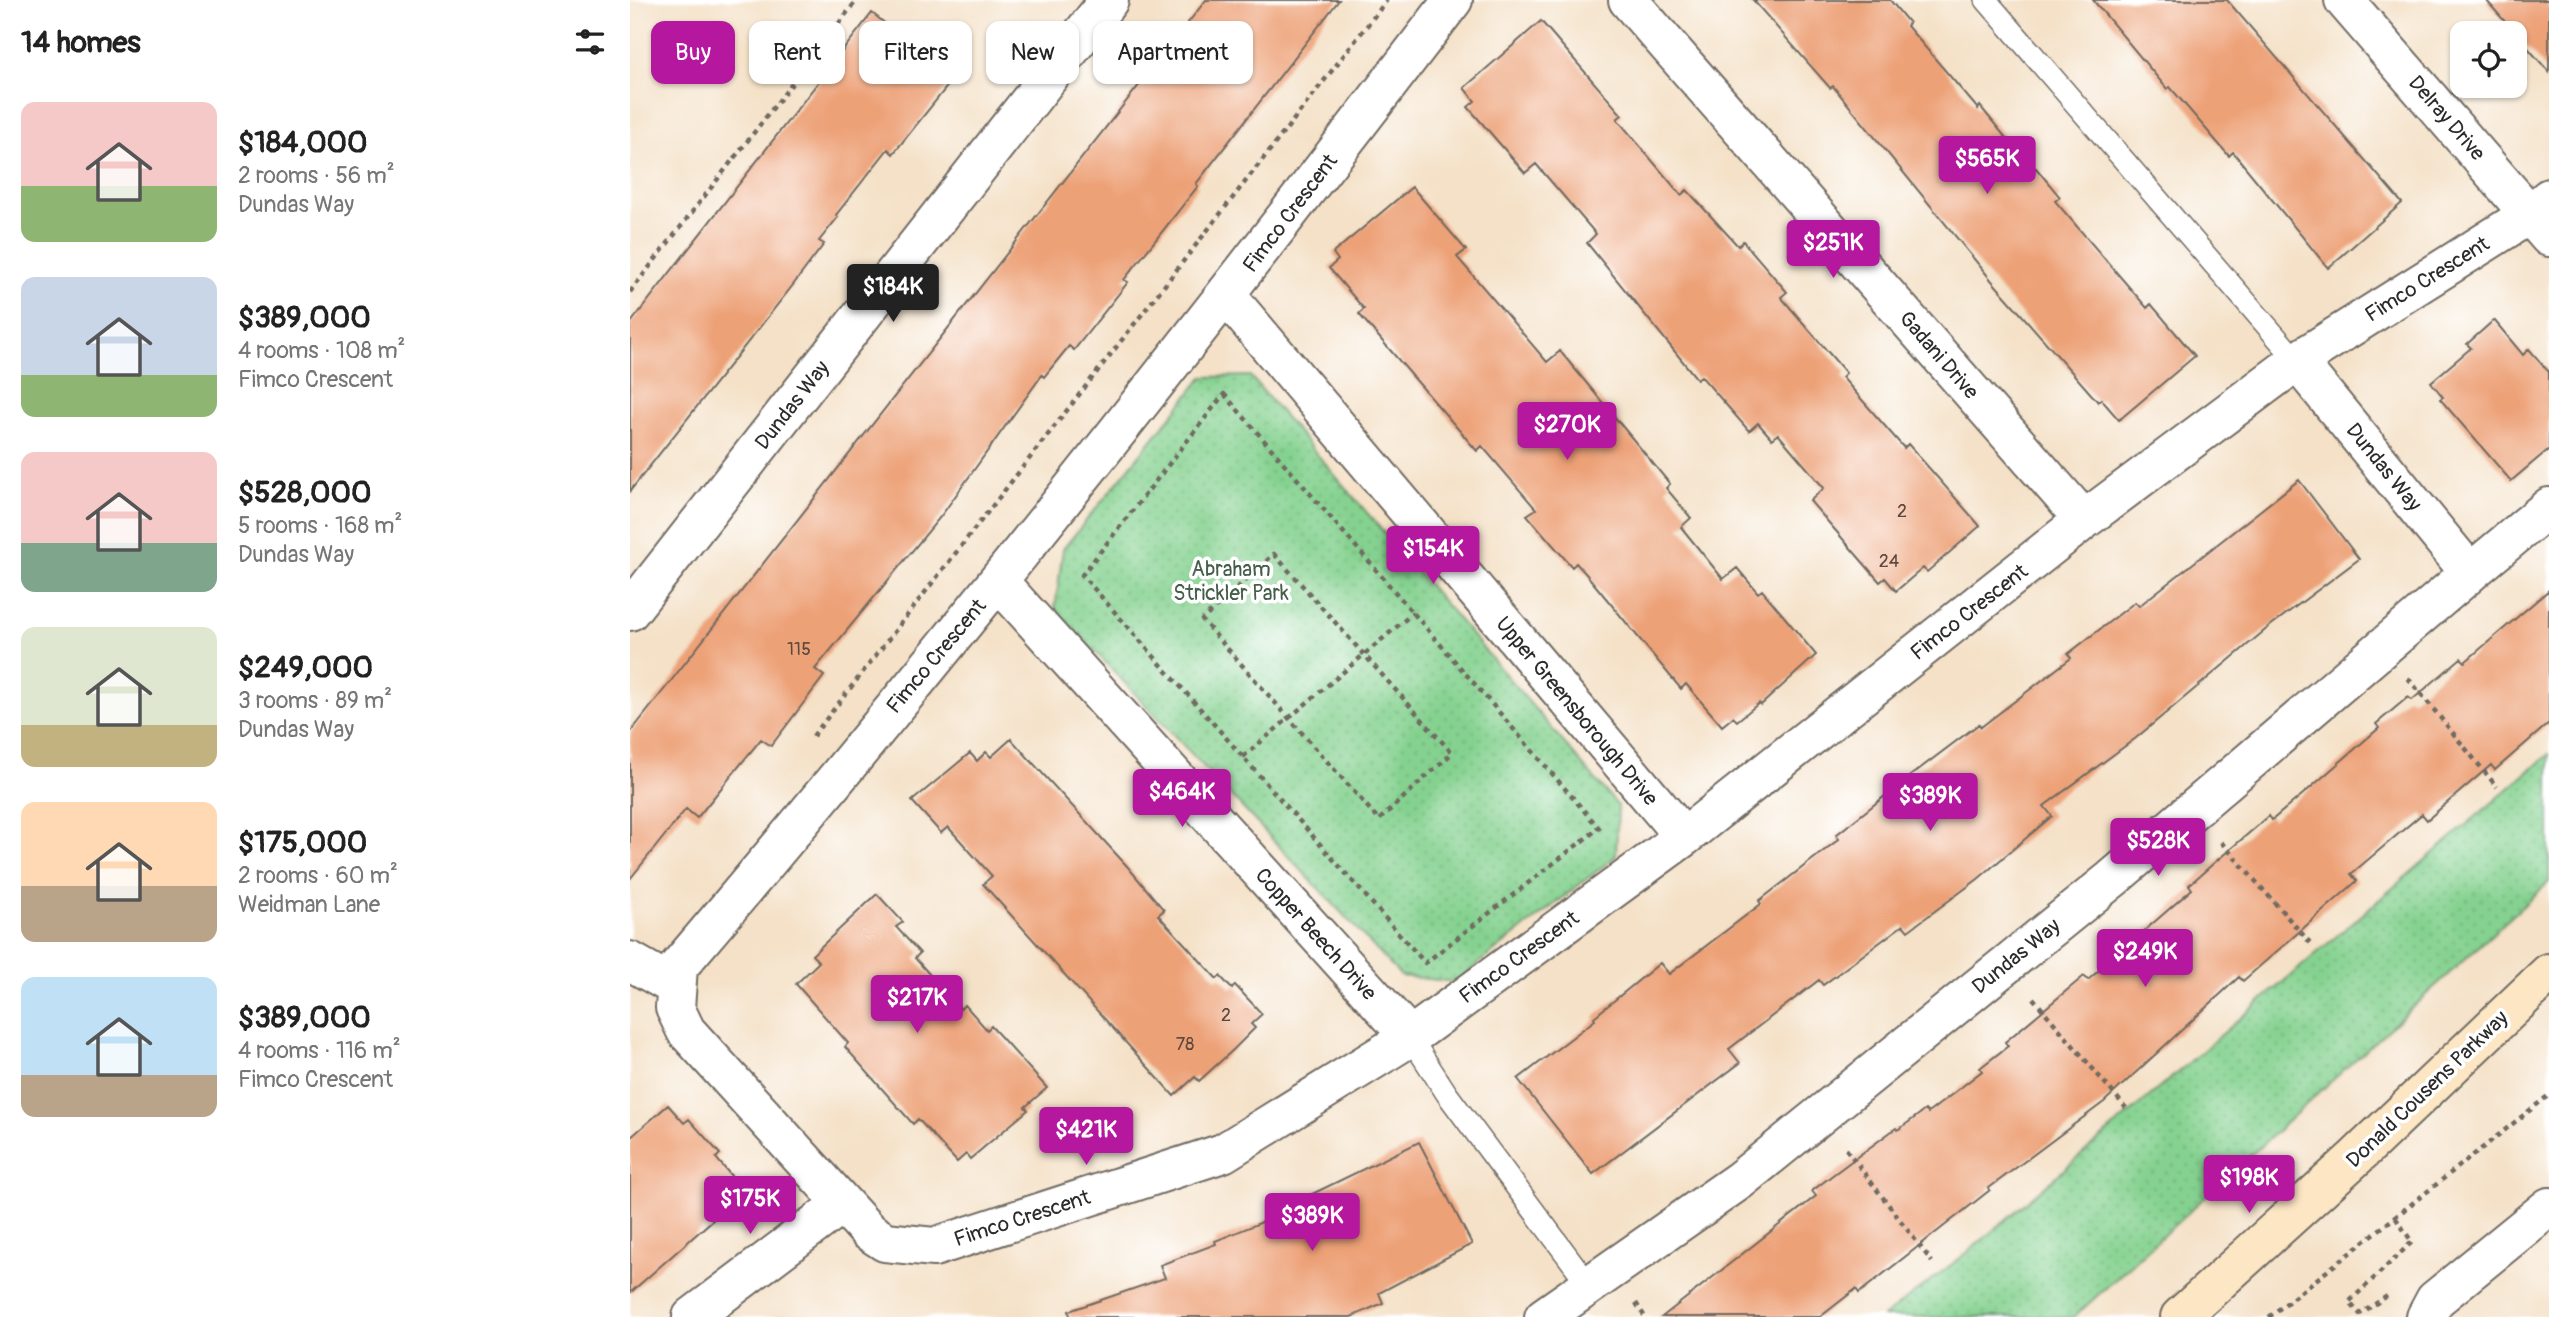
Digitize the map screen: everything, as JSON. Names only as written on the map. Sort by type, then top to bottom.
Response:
[{"type":"main road","name":"Donald Cousens Parkway","points":[[2180,1317],[2356,1157],[2549,973]]},
{"type":"street","name":"Dundas Way","points":[[630,611],[1109,0]]},
{"type":"street","name":"Fimco Crescent","points":[[1453,0],[1227,296],[998,581],[678,967],[675,1007],[686,1031],[842,1204],[868,1231],[885,1242],[934,1247],[1223,1153],[1410,1037],[1684,837],[2084,520],[2297,361],[2543,216]]},
{"type":"street","name":"Gadani Drive","points":[[1628,0],[2084,520]]},
{"type":"street","name":"Delray Drive","points":[[2344,0],[2543,216]]},
{"type":"street","name":"Upper Greensborough Drive","points":[[1227,296],[1684,837]]},
{"type":"street","name":"Dundas Way","points":[[2297,361],[2470,573]]},
{"type":"street","name":"Dundas Way","points":[[1544,1317],[1740,1180],[2193,810],[2549,507]]},
{"type":"street","name":"Copper Beech Drive","points":[[998,581],[1410,1037]]},
{"type":"street","points":[[630,961],[676,987]]},
{"type":"street","points":[[692,1317],[842,1204]]},
{"type":"street","points":[[2426,1317],[2435,1300],[2549,1207]]},
{"type":"lane","points":[[1986,0],[2297,361]]},
{"type":"lane","points":[[1410,1037],[1447,1094],[1590,1285]]},
{"type":"path","points":[[630,292],[857,0]]},
{"type":"path","points":[[805,745],[1387,0]]},
{"type":"path","points":[[1224,394],[1413,613],[1599,828],[1425,963],[1082,575],[1224,394]]},
{"type":"path","points":[[1274,554],[1452,753],[1378,820],[1289,718],[1202,620],[1274,554]]},
{"type":"path","points":[[1243,757],[1413,613]]},
{"type":"path","points":[[2382,648],[2497,787]]},
{"type":"path","points":[[2193,810],[2313,946]]},
{"type":"path","points":[[2005,965],[2126,1108]]},
{"type":"path","points":[[2269,1317],[2549,1096]]},
{"type":"path","points":[[1820,1115],[1932,1262]]},
{"type":"green space","name":"Abraham Strickler Park","points":[[1250,376],[1618,806],[1616,856],[1455,982],[1401,976],[1055,609],[1063,549],[1203,377]]},
{"type":"green space","points":[[2549,754],[2549,882],[2074,1317],[1883,1317],[1968,1252]]},
{"type":"building","points":[[1206,0],[1339,0],[1124,280],[1128,282],[1074,350],[1069,346],[1044,377],[1042,375],[941,516],[815,669],[824,676],[771,746],[761,739],[697,818],[686,809],[630,879],[630,733],[1140,84],[1253,84],[1253,21],[1189,21]]},
{"type":"building","points":[[1753,0],[1890,0],[1909,23],[1907,26],[1978,109],[1980,106],[2033,171],[2036,168],[2060,197],[2055,201],[2147,308],[2151,304],[2195,356],[2119,420],[2101,399],[2098,402],[1992,281],[1833,86],[1830,88]]},
{"type":"building","points":[[2093,0],[2227,0],[2402,203],[2328,268],[2233,152],[2229,156],[2170,87],[2167,89]]},
{"type":"building","points":[[2486,0],[2549,0],[2549,72],[2527,47],[2527,21],[2504,21]]},
{"type":"building","points":[[872,13],[882,21],[866,21]]},
{"type":"building","points":[[1541,21],[1622,115],[1617,119],[1681,195],[1687,190],[1738,246],[1743,241],[1787,292],[1781,297],[1846,373],[1842,377],[1904,448],[1908,444],[1980,526],[1927,572],[1923,568],[1896,591],[1885,578],[1880,582],[1810,501],[1824,488],[1778,434],[1772,439],[1758,423],[1749,431],[1701,376],[1697,379],[1587,243],[1596,234],[1536,164],[1525,173],[1468,107],[1475,101],[1464,88]]},
{"type":"building","points":[[859,30],[859,84],[949,84],[893,154],[888,149],[836,215],[838,217],[819,241],[824,244],[630,491],[630,324],[817,84],[845,84],[845,48]]},
{"type":"building","points":[[1412,187],[1466,250],[1457,257],[1547,362],[1560,351],[1670,484],[1666,488],[1691,518],[1681,527],[1723,579],[1737,568],[1758,593],[1762,590],[1816,655],[1761,705],[1759,703],[1737,721],[1733,717],[1722,726],[1686,684],[1681,689],[1586,574],[1576,563],[1572,567],[1527,515],[1536,509],[1482,446],[1477,451],[1359,314],[1364,309],[1329,268],[1338,260],[1333,253]]},
{"type":"building","points":[[2494,320],[2523,355],[2529,349],[2549,372],[2549,449],[2511,481],[2440,399],[2443,397],[2431,382],[2471,348],[2467,344]]},
{"type":"building","points":[[2299,480],[2359,559],[2270,626],[2136,738],[2044,806],[2052,816],[1978,879],[1908,931],[1903,925],[1823,985],[1819,980],[1729,1049],[1740,1063],[1593,1174],[1518,1079],[1595,1020],[1594,1017],[1660,963],[1669,974],[1761,904],[1759,901],[1839,839],[1836,835],[1910,776],[1979,724],[1981,727],[2071,658],[2068,654],[2135,602],[2139,606]]},
{"type":"building","points":[[2549,590],[2549,723],[2495,770],[2491,765],[2427,820],[2422,814],[2351,874],[2357,881],[2243,981],[2239,977],[2104,1102],[1989,1188],[1990,1190],[1859,1293],[1856,1289],[1820,1317],[1662,1317],[1816,1196],[1812,1191],[1834,1174],[1896,1128],[1898,1130],[1925,1110],[1928,1113],[1982,1071],[1980,1068],[2008,1046],[2005,1042],[2084,976],[2088,980],[2192,889],[2189,885],[2214,863],[2269,816],[2272,820],[2379,728],[2376,724],[2408,697],[2412,700],[2461,658],[2465,662]]},
{"type":"building","points":[[1011,739],[1164,910],[1158,915],[1217,979],[1220,976],[1232,989],[1235,985],[1262,1014],[1251,1024],[1255,1028],[1234,1049],[1199,1081],[1195,1077],[1174,1096],[983,884],[992,876],[948,827],[941,833],[912,801],[970,753],[977,761],[986,752],[991,757]]},
{"type":"building","points":[[877,894],[903,922],[896,927],[920,953],[915,958],[960,1009],[965,1005],[987,1030],[991,1026],[1047,1088],[1025,1107],[1028,1110],[970,1159],[966,1154],[957,1162],[918,1119],[913,1124],[845,1047],[848,1043],[796,984],[819,962],[812,955]]},
{"type":"building","points":[[668,1105],[684,1123],[689,1119],[720,1154],[716,1158],[738,1184],[712,1211],[716,1217],[630,1293],[630,1138]]},
{"type":"building","points":[[1419,1142],[1472,1244],[1379,1293],[1383,1303],[1351,1317],[1070,1317],[1069,1311],[1165,1278],[1160,1265],[1216,1244],[1215,1241],[1309,1203],[1306,1197]]}]
